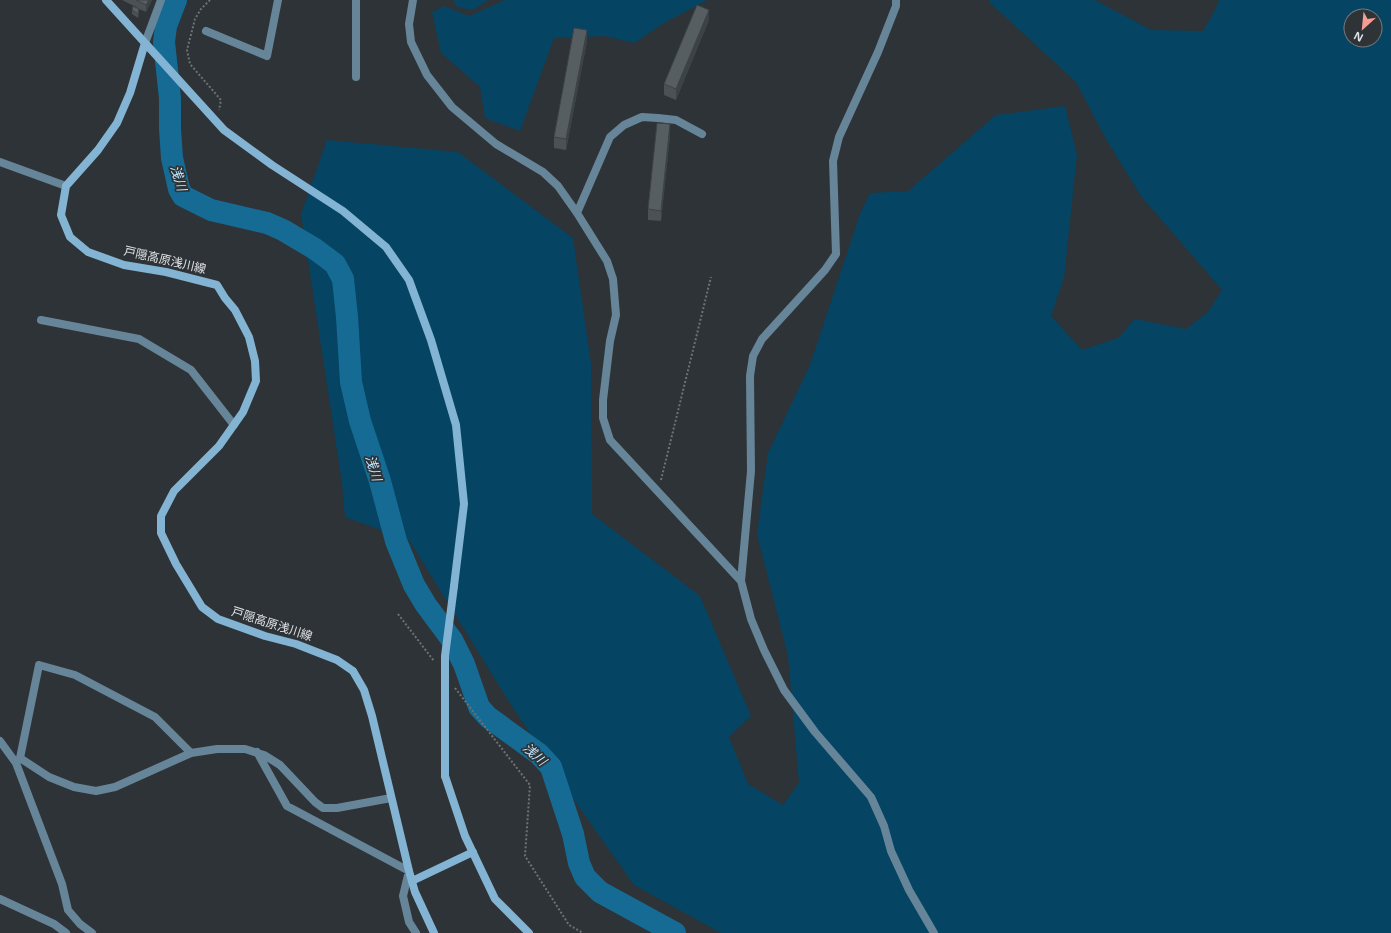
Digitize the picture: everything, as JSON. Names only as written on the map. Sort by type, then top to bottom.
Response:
[{"type":"main road","points":[[106,0],[224,130],[272,165],[343,211],[386,247],[409,280],[431,340],[456,425],[464,504],[445,656],[445,776],[465,836],[495,899],[529,933]]},
{"type":"main road","points":[[66,186],[98,150],[117,122],[130,93],[145,43]]},
{"type":"main road","name":"戸隠高原浅川線","points":[[66,186],[61,215],[70,237],[88,252],[124,265],[166,272],[217,285],[235,310],[249,338],[255,360],[256,381],[243,412],[219,446],[174,490],[161,516],[161,533],[176,564],[202,607],[218,619],[265,636],[296,644],[336,660],[353,671],[364,690],[372,716],[415,892],[434,933]]},
{"type":"main road","points":[[412,881],[473,852]]},
{"type":"street","points":[[145,43],[161,0]]},
{"type":"street","points":[[206,31],[267,56],[278,0]]},
{"type":"street","points":[[356,0],[356,78]]},
{"type":"street","points":[[413,0],[409,24],[411,42],[427,75],[452,107],[496,144],[543,172],[558,186],[578,213],[606,261],[613,279],[616,315],[610,341],[603,400],[603,418],[610,440],[741,581]]},
{"type":"street","points":[[896,0],[896,6],[878,52],[839,137],[834,161],[836,254],[825,270],[762,340],[753,356],[750,376],[751,471],[741,581],[751,619],[764,650],[784,690],[815,732],[871,797],[884,826],[891,851],[909,890],[934,933]]},
{"type":"street","points":[[578,213],[610,137],[624,125],[642,117],[676,120],[702,134]]},
{"type":"street","points":[[0,162],[66,186]]},
{"type":"street","points":[[41,320],[139,339],[191,370],[234,425]]},
{"type":"street","points":[[92,933],[80,924],[68,910],[62,884],[18,761],[39,665],[75,675],[155,717],[190,753]]},
{"type":"street","points":[[0,741],[18,761],[49,777],[74,787],[96,791],[115,787],[190,753],[217,749],[244,749],[264,754],[280,765],[315,802],[323,808],[337,808],[391,798]]},
{"type":"street","points":[[257,752],[287,806],[409,871],[403,896],[409,922],[416,933]]},
{"type":"street","points":[[0,898],[54,924],[66,933]]},
{"type":"path","points":[[210,0],[201,9],[195,19],[187,50],[190,64],[221,100],[217,122]]},
{"type":"path","points":[[658,491],[711,277]]},
{"type":"path","points":[[398,614],[437,665]]},
{"type":"path","points":[[452,684],[530,785],[525,856],[569,925],[583,933]]},
{"type":"shaded area","points":[[453,0],[488,0],[473,10],[457,7]]},
{"type":"shaded area","points":[[505,0],[707,0],[664,23],[634,43],[605,36],[554,38],[520,131],[485,118],[480,87],[441,53],[432,12],[444,6],[469,16]]},
{"type":"shaded area","points":[[990,0],[1095,0],[1151,30],[1203,31],[1219,0],[1391,0],[1391,933],[721,933],[634,885],[579,807],[506,697],[409,540],[345,517],[342,483],[301,214],[327,140],[458,152],[573,238],[591,364],[592,514],[700,596],[751,716],[729,737],[748,784],[783,805],[799,783],[788,656],[757,534],[768,453],[810,365],[860,214],[870,193],[908,191],[996,115],[1065,106],[1077,155],[1064,277],[1051,316],[1082,350],[1118,338],[1135,319],[1186,329],[1208,312],[1222,290],[1141,196],[1106,139],[1076,82],[989,2]]},
{"type":"building","points":[[136,0],[149,0],[146,5]]},
{"type":"building","points":[[697,5],[709,10],[676,89],[664,84]]},
{"type":"building","points":[[133,6],[139,9],[138,14],[132,10]]},
{"type":"building","points":[[574,28],[587,30],[566,139],[554,137]]},
{"type":"building","points":[[657,123],[670,124],[661,211],[648,209]]},
{"type":"waterway","name":"浅川","points":[[176,0],[166,26],[164,42],[170,98],[172,158],[179,189],[183,196],[211,210],[267,223],[283,230],[315,249],[335,264],[343,279],[351,382],[360,421],[380,481],[396,541],[414,585],[426,605],[452,640],[464,664],[479,707],[488,717],[539,754],[551,767],[573,834],[579,863],[585,877],[600,892],[675,933]]}]
